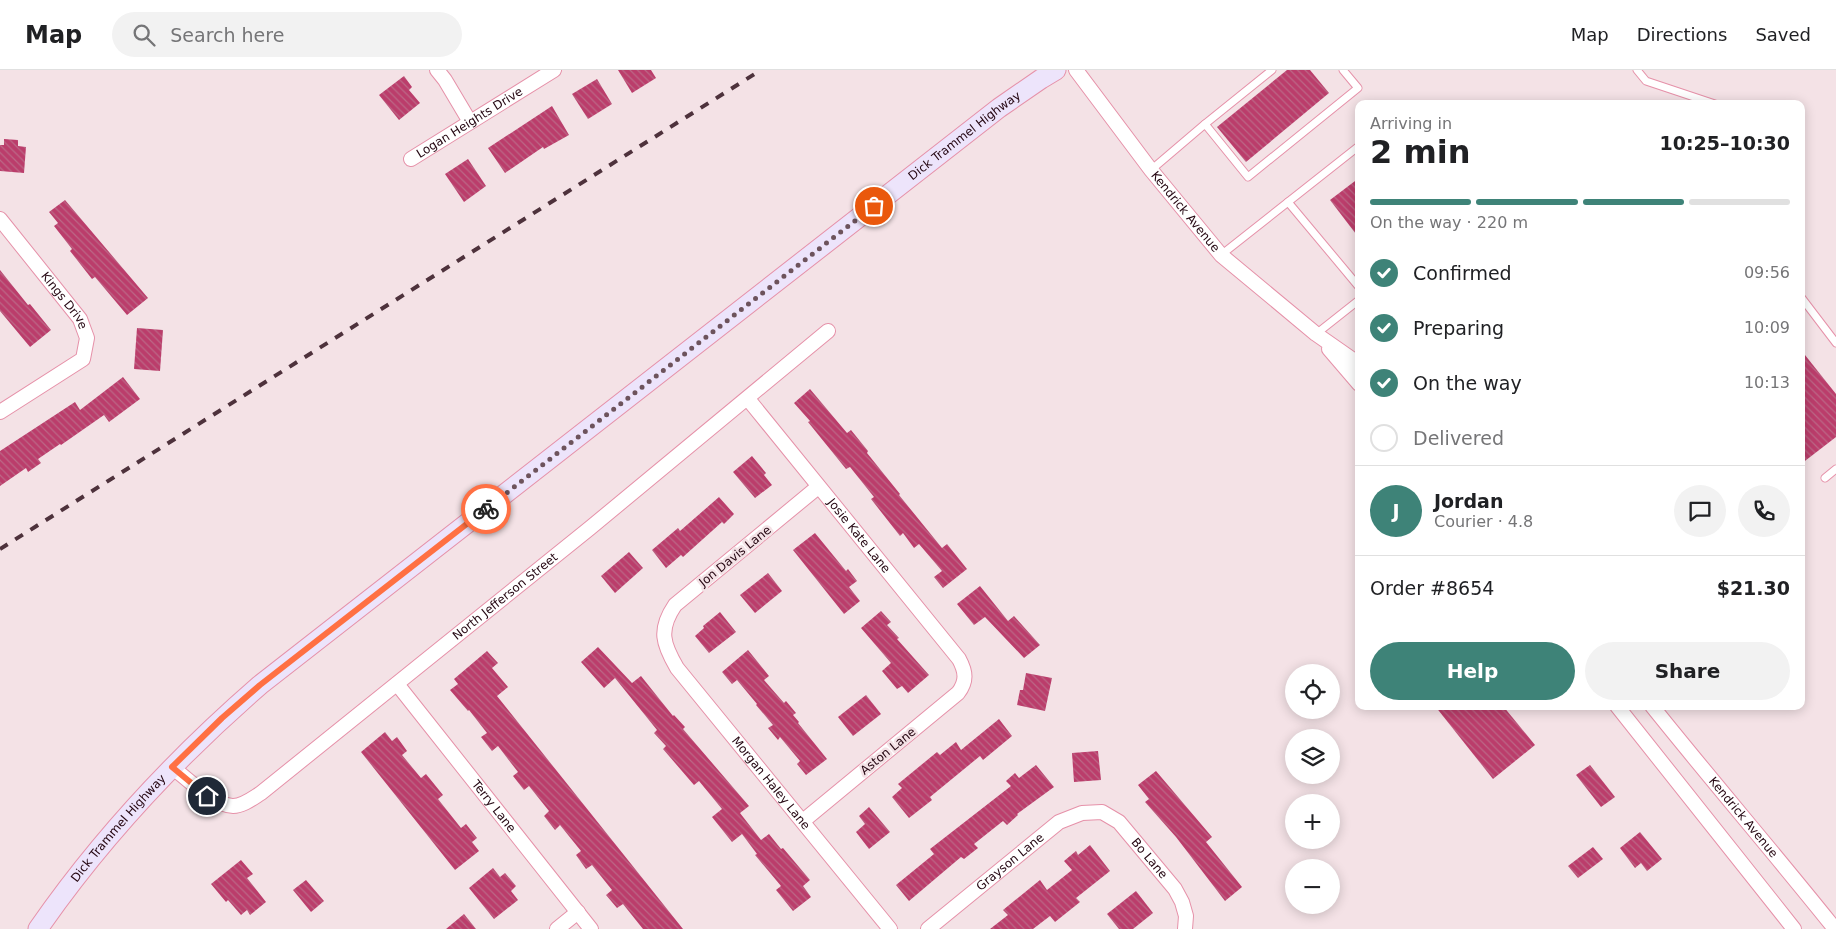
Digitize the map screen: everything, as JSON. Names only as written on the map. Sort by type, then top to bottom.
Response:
[{"type":"main road","name":"Dick Trammel Highway","points":[[38,929],[92,857],[172,767],[222,718],[260,685],[1000,108],[1056,70]]},
{"type":"street","points":[[437,70],[446,80],[470,122]]},
{"type":"street","name":"Logan Heights Drive","points":[[411,159],[554,70]]},
{"type":"street","name":"Kendrick Avenue","points":[[1076,70],[1151,170],[1221,255],[1316,334],[1355,361]]},
{"type":"street","name":"Kings Drive","points":[[0,219],[80,319],[87,338],[83,359],[0,412]]},
{"type":"street","name":"North Jefferson Street","points":[[172,767],[207,796],[233,806],[246,802],[261,793],[748,399],[828,331]]},
{"type":"street","name":"Kendrick Avenue","points":[[1316,334],[1355,379]]},
{"type":"street","name":"Josie Kate Lane","points":[[748,399],[959,659],[964,668],[965,677]]},
{"type":"street","name":"Jon Davis Lane","points":[[663,632],[666,617],[674,605],[818,487]]},
{"type":"street","name":"Morgan Haley Lane","points":[[663,632],[666,650],[677,668],[890,929]]},
{"type":"street","name":"Aston Lane","points":[[803,821],[958,693],[964,686],[965,677]]},
{"type":"street","name":"Terry Lane","points":[[397,684],[591,929]]},
{"type":"street","points":[[1620,710],[1794,929]]},
{"type":"street","name":"Kendrick Avenue","points":[[1655,710],[1835,929]]},
{"type":"street","name":"Bo Lane","points":[[1102,812],[1120,822],[1174,889],[1182,902],[1185,922]]},
{"type":"street","name":"Grayson Lane","points":[[928,929],[1059,822],[1082,813],[1102,812]]},
{"type":"street","points":[[557,929],[578,912]]},
{"type":"lane","points":[[1151,170],[1272,70]]},
{"type":"lane","points":[[1205,124],[1248,177],[1358,88],[1343,70]]},
{"type":"lane","points":[[1637,70],[1646,81],[1703,100]]},
{"type":"lane","points":[[1221,255],[1355,149]]},
{"type":"lane","points":[[1288,202],[1355,282]]},
{"type":"lane","points":[[1805,302],[1836,343]]},
{"type":"lane","points":[[1316,334],[1355,303]]},
{"type":"lane","points":[[1825,478],[1836,469]]},
{"type":"building","points":[[618,70],[651,70],[656,78],[632,93]]},
{"type":"building","points":[[1287,70],[1310,70],[1329,93],[1246,162],[1217,127]]},
{"type":"building","points":[[404,76],[412,87],[409,90],[420,103],[399,120],[379,95]]},
{"type":"building","points":[[597,79],[612,104],[588,119],[572,94]]},
{"type":"building","points":[[552,106],[569,135],[544,149],[543,147],[505,173],[488,148]]},
{"type":"building","points":[[4,139],[18,140],[18,146],[26,147],[24,173],[0,171],[0,145],[4,145]]},
{"type":"building","points":[[468,159],[486,186],[464,202],[445,174]]},
{"type":"building","points":[[1355,181],[1355,233],[1330,200]]},
{"type":"building","points":[[65,200],[148,298],[127,315],[95,277],[92,279],[70,251],[72,249],[54,226],[58,223],[49,212]]},
{"type":"building","points":[[0,270],[51,330],[30,347],[0,311]]},
{"type":"building","points":[[137,328],[163,330],[160,371],[134,369]]},
{"type":"building","points":[[1805,355],[1836,394],[1836,437],[1805,461]]},
{"type":"building","points":[[123,377],[140,399],[109,422],[104,415],[38,459],[41,463],[28,472],[26,468],[0,486],[0,451],[75,402],[80,410]]},
{"type":"building","points":[[810,389],[847,433],[851,430],[899,495],[942,548],[947,544],[967,569],[943,588],[934,577],[942,571],[919,544],[914,548],[903,533],[900,536],[871,499],[874,497],[850,467],[846,469],[794,403]]},
{"type":"building","points":[[752,456],[766,473],[764,475],[772,485],[755,498],[733,472]]},
{"type":"building","points":[[719,497],[734,514],[724,524],[722,522],[683,557],[681,555],[666,568],[652,550],[678,528],[680,531]]},
{"type":"building","points":[[815,533],[846,571],[848,569],[857,581],[849,587],[860,601],[844,614],[793,550]]},
{"type":"building","points":[[629,552],[643,568],[615,593],[601,576]]},
{"type":"building","points":[[768,573],[782,591],[755,613],[740,595]]},
{"type":"building","points":[[980,586],[1008,621],[1014,616],[1040,645],[1024,658],[985,617],[974,625],[957,604]]},
{"type":"building","points":[[881,611],[891,622],[887,625],[899,638],[897,639],[929,675],[908,693],[902,686],[897,689],[882,671],[891,663],[861,628]]},
{"type":"building","points":[[720,612],[736,632],[709,653],[695,636],[704,628],[703,626]]},
{"type":"building","points":[[598,647],[632,683],[641,676],[673,716],[685,727],[683,729],[749,806],[740,813],[761,840],[769,834],[810,880],[803,886],[811,897],[793,911],[776,890],[781,886],[755,855],[757,854],[742,834],[732,842],[712,817],[722,809],[699,781],[694,785],[663,749],[666,746],[654,733],[657,730],[615,678],[604,688],[581,662]]},
{"type":"building","points":[[748,650],[769,676],[764,680],[784,703],[786,701],[796,713],[793,715],[798,723],[827,759],[806,775],[797,764],[800,761],[780,737],[778,740],[768,728],[773,725],[757,704],[737,680],[732,684],[722,672]]},
{"type":"building","points":[[487,651],[498,663],[492,668],[508,687],[497,696],[683,929],[643,929],[623,904],[617,908],[606,895],[612,890],[592,865],[586,869],[576,855],[581,851],[560,825],[555,830],[544,816],[549,811],[529,786],[524,790],[513,776],[518,772],[498,746],[492,751],[481,737],[487,733],[450,690],[458,684],[454,679]]},
{"type":"building","points":[[1026,673],[1052,678],[1045,711],[1017,705],[1020,690],[1023,690]]},
{"type":"building","points":[[866,695],[881,714],[853,736],[838,717]]},
{"type":"building","points":[[1438,710],[1506,710],[1535,745],[1493,779]]},
{"type":"building","points":[[999,719],[1012,736],[983,760],[980,756],[930,797],[932,800],[909,818],[892,797],[902,788],[898,784],[937,752],[940,755],[956,742],[961,750]]},
{"type":"building","points":[[385,732],[392,741],[397,737],[407,751],[402,755],[421,778],[426,774],[443,795],[438,799],[461,828],[466,824],[477,838],[472,842],[479,851],[455,870],[361,752]]},
{"type":"building","points":[[1098,751],[1101,780],[1074,782],[1072,753]]},
{"type":"building","points":[[1036,765],[1054,787],[1017,814],[1007,825],[1003,821],[974,844],[978,848],[964,859],[961,857],[909,901],[896,885],[934,854],[930,849],[1011,786],[1006,781],[1015,773],[1019,778]]},
{"type":"building","points":[[1590,765],[1615,797],[1601,807],[1576,775]]},
{"type":"building","points":[[1156,771],[1212,837],[1206,842],[1242,887],[1225,901],[1176,837],[1145,802],[1149,799],[1138,785]]},
{"type":"building","points":[[869,807],[890,832],[869,849],[856,832],[865,824],[859,816]]},
{"type":"building","points":[[1640,832],[1662,859],[1647,871],[1641,863],[1635,868],[1620,848]]},
{"type":"building","points":[[1090,845],[1110,871],[1076,898],[1080,902],[1055,922],[1050,916],[1033,929],[990,929],[1008,915],[1003,910],[1040,880],[1047,890],[1072,870],[1064,861],[1076,851],[1078,855]]},
{"type":"building","points":[[1593,847],[1603,859],[1578,878],[1568,866]]},
{"type":"building","points":[[241,860],[253,874],[247,878],[266,902],[250,915],[247,910],[241,915],[228,900],[226,902],[211,884]]},
{"type":"building","points":[[493,868],[500,877],[505,873],[516,886],[511,891],[518,900],[494,919],[469,888]]},
{"type":"building","points":[[306,880],[324,901],[311,912],[293,890]]},
{"type":"building","points":[[1136,891],[1153,913],[1133,929],[1119,929],[1107,914]]},
{"type":"building","points":[[464,914],[476,929],[446,929]]},
{"type":"railway","points":[[0,549],[761,70]]},
{"type":"way so far","points":[[486,509],[874,206]]},
{"type":"route","points":[[207,796],[172,767],[184,753],[260,685],[486,509]]}]
